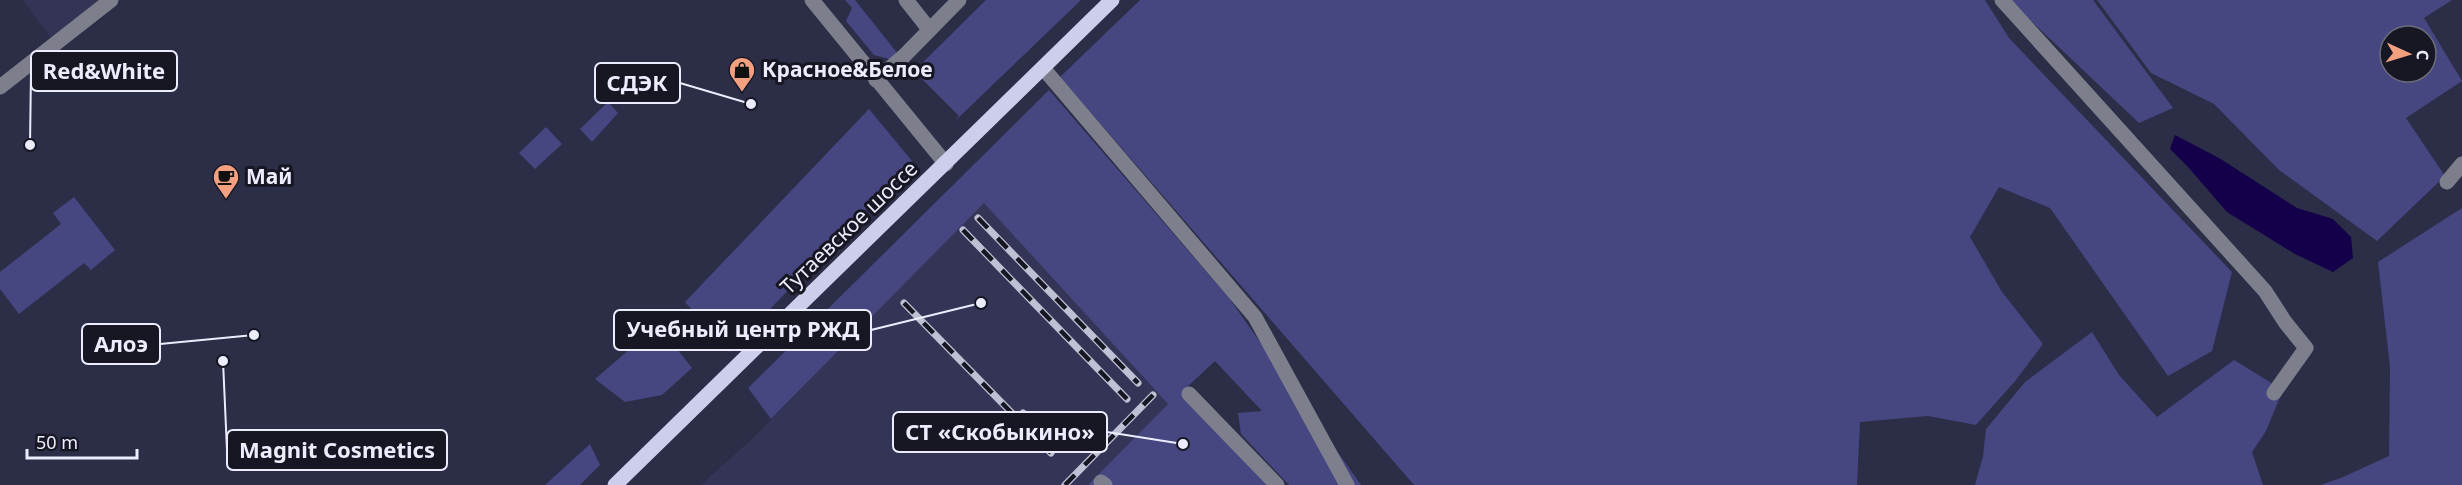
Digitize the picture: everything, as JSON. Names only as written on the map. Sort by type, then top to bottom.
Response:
[{"type":"main road","name":"Тутаевское шоссе","points":[[615,485],[1112,0]]},
{"type":"street","points":[[0,87],[111,0]]},
{"type":"street","points":[[812,0],[945,164]]},
{"type":"street","points":[[906,0],[929,29]]},
{"type":"street","points":[[876,80],[904,56],[959,0]]},
{"type":"street","points":[[2002,0],[2265,291],[2285,322],[2306,348],[2274,393]]},
{"type":"street","points":[[1043,68],[1255,317],[1347,485]]},
{"type":"street","points":[[2446,182],[2462,164]]},
{"type":"street","points":[[1189,394],[1277,485]]},
{"type":"shaded area","points":[[23,0],[99,0],[51,38]]},
{"type":"shaded area","points":[[845,0],[855,0],[898,54],[893,60],[874,55],[846,21],[852,8]]},
{"type":"shaded area","points":[[986,0],[1081,0],[953,123],[959,116],[914,71]]},
{"type":"shaded area","points":[[1140,0],[1985,0],[2009,38],[2232,272],[2212,351],[2168,376],[2050,208],[1999,187],[1970,237],[2002,292],[2043,344],[2016,380],[1976,425],[1928,416],[1860,422],[1857,485],[1414,485],[1060,77]]},
{"type":"shaded area","points":[[2009,0],[2093,0],[2173,108],[2139,123]]},
{"type":"shaded area","points":[[2097,0],[2452,0],[2424,18],[2428,24],[2378,24],[2378,84],[2438,84],[2438,41],[2462,81],[2406,118],[2445,176],[2377,241],[2279,170],[2214,104],[2151,73]]},
{"type":"shaded area","points":[[1049,90],[1229,298],[1361,485],[1289,485],[1241,434],[1238,413],[1262,411],[1215,361],[1185,389],[1279,485],[1088,485],[1168,404],[984,203],[771,419],[748,388]]},
{"type":"shaded area","points":[[608,102],[618,113],[592,142],[580,129]]},
{"type":"shaded area","points":[[869,109],[912,161],[729,352],[685,302]]},
{"type":"shaded area","points":[[546,127],[562,144],[535,169],[519,153]]},
{"type":"shaded area","points":[[2175,135],[2219,158],[2297,208],[2333,219],[2351,237],[2353,258],[2333,272],[2295,254],[2227,212],[2170,149]]},
{"type":"shaded area","points":[[74,197],[115,250],[91,270],[84,263],[19,314],[0,289],[0,272],[61,224],[53,213]]},
{"type":"shaded area","points":[[984,202],[1168,404],[1088,485],[701,485],[754,437]]},
{"type":"shaded area","points":[[2462,208],[2462,485],[2321,485],[2389,456],[2390,367],[2378,262]]},
{"type":"shaded area","points":[[658,325],[692,368],[662,395],[625,402],[595,379]]},
{"type":"shaded area","points":[[2092,332],[2119,375],[2157,417],[2234,360],[2283,390],[2266,431],[2252,452],[2263,485],[1975,485],[1983,456],[1986,429],[2025,382]]},
{"type":"shaded area","points":[[590,444],[600,465],[580,485],[545,485]]},
{"type":"railway","points":[[978,218],[1138,383]]},
{"type":"railway","points":[[963,230],[1127,399]]},
{"type":"railway","points":[[904,303],[1051,453]]},
{"type":"railway","points":[[1065,485],[1153,395]]},
{"type":"railway","points":[[1023,413],[1057,442]]},
{"type":"place","name":"Красное&Белое","points":[[742,93]]},
{"type":"place","name":"СДЭК","points":[[751,104]]},
{"type":"place","name":"Red&White","points":[[30,145]]},
{"type":"place","name":"Май","points":[[226,200]]},
{"type":"place","name":"Учебный центр РЖД","points":[[981,303]]},
{"type":"place","name":"Алоэ","points":[[254,335]]},
{"type":"place","name":"Magnit Cosmetics","points":[[223,361]]},
{"type":"place","name":"СТ «Скобыкино»","points":[[1183,444]]}]
